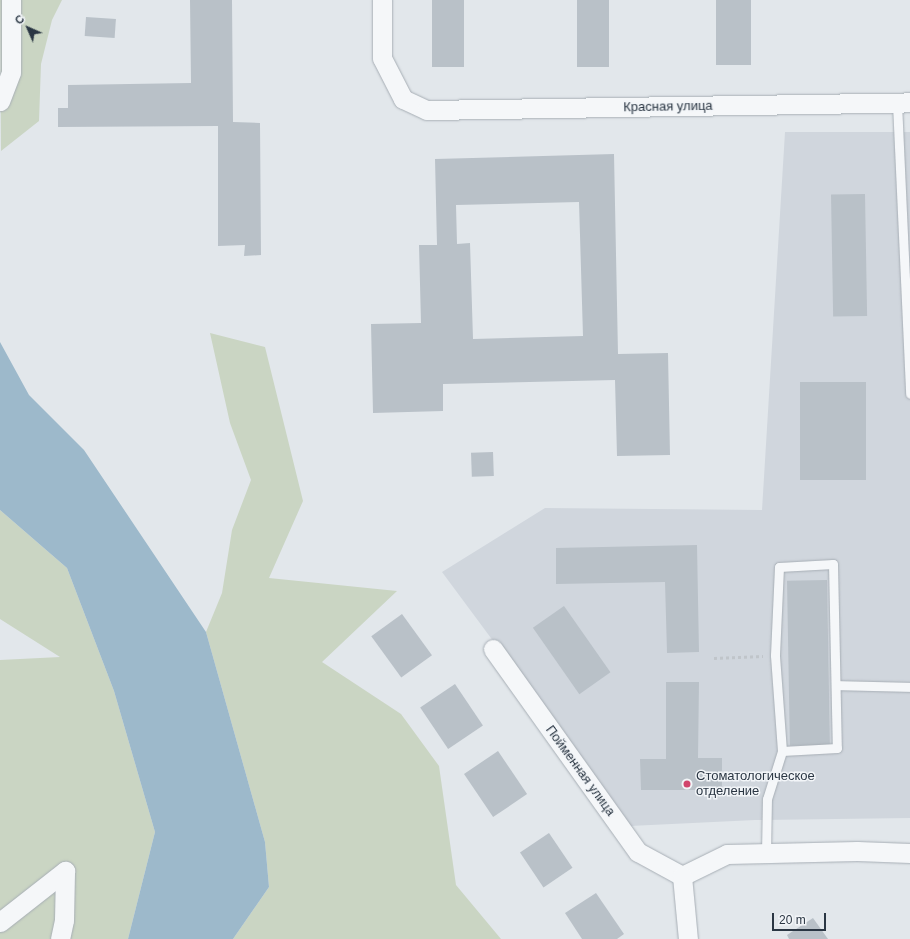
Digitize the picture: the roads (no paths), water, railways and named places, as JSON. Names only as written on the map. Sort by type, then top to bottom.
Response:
[{"type":"street","points":[[0,100],[11,72],[11,0]]},
{"type":"street","name":"Красная улица","points":[[382,0],[382,58],[403,99],[426,110],[903,103]]},
{"type":"street","name":"Пойменная улица","points":[[493,649],[638,852],[682,876]]},
{"type":"street","points":[[688,939],[682,876],[727,854],[856,851],[910,853]]},
{"type":"street","points":[[0,922],[65,872],[64,920],[60,939]]},
{"type":"lane","points":[[903,103],[910,394]]},
{"type":"lane","points":[[766,854],[767,799],[782,751],[776,655],[779,568],[833,564],[837,748],[782,751]]},
{"type":"lane","points":[[836,684],[910,687]]},
{"type":"water","points":[[0,342],[29,395],[84,450],[206,632],[265,842],[269,887],[233,939],[128,939],[155,832],[114,691],[67,568],[0,510]]},
{"type":"place","name":"Стоматологическое отделение","points":[[687,784]]}]
